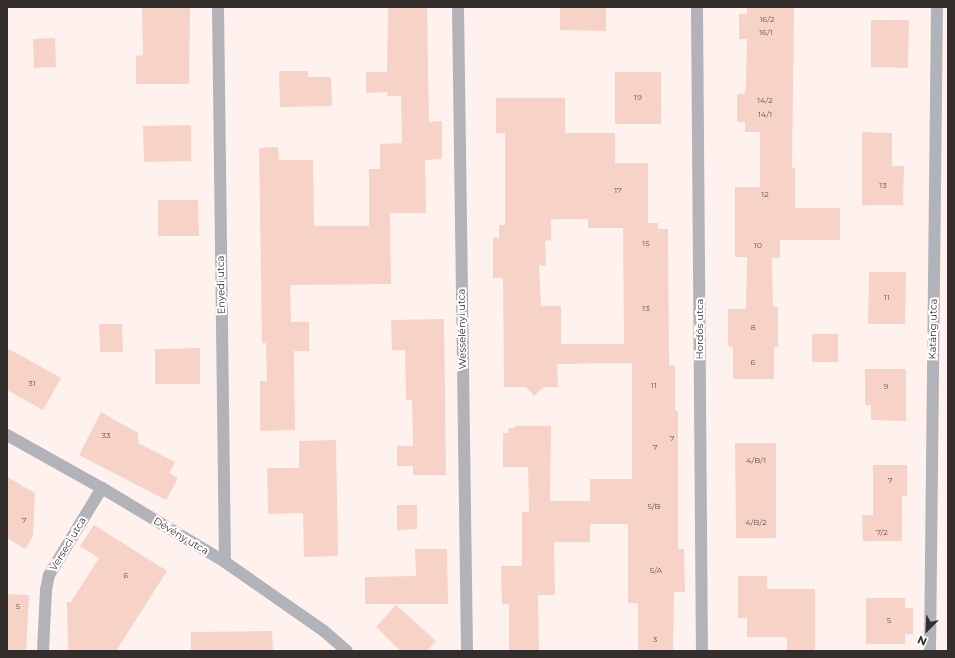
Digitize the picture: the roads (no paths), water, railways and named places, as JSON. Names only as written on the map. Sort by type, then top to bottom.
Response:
[{"type":"street","name":"Enyedi utca","points":[[218,7],[225,562]]},
{"type":"street","name":"Wesselényi utca","points":[[458,7],[467,651]]},
{"type":"street","name":"Hordós utca","points":[[698,7],[702,651]]},
{"type":"street","name":"Katáng utca","points":[[930,651],[936,7]]},
{"type":"street","name":"Dévény utca","points":[[7,435],[102,488],[225,562],[324,631],[346,651]]},
{"type":"street","name":"Verseci utca","points":[[43,651],[46,590],[49,575],[102,488]]}]
